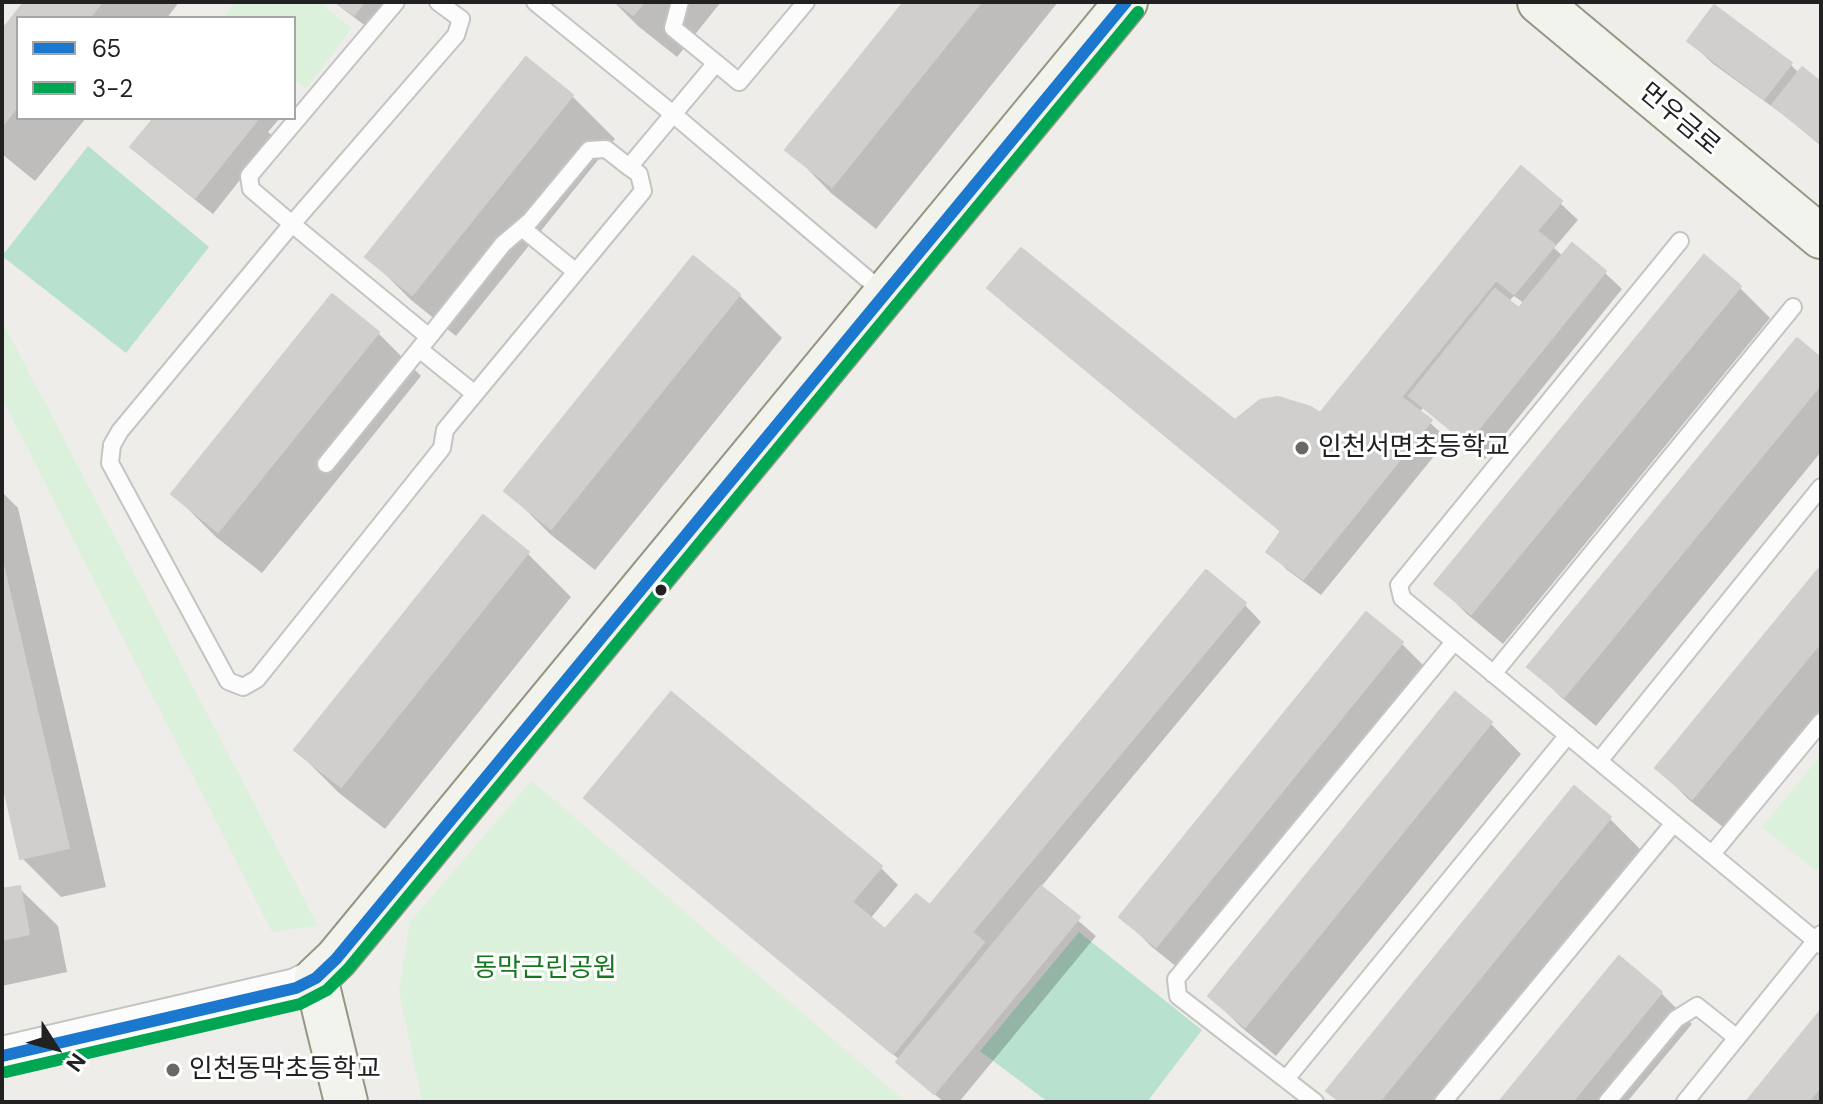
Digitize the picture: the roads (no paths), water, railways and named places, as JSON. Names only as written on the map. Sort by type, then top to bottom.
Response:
[{"type":"main road","points":[[346,1102],[316,978],[336,959],[1126,2]]},
{"type":"main road","name":"먼우금로","points":[[1539,2],[1821,237]]},
{"type":"street","points":[[2,1056],[296,988],[316,978]]},
{"type":"lane","points":[[396,2],[249,176],[251,189],[424,343],[475,394]]},
{"type":"lane","points":[[326,464],[503,244],[522,228],[589,150],[606,149],[639,174],[643,191],[445,430],[442,448],[257,679],[243,687],[228,681],[110,463],[112,445],[120,431],[292,224],[456,35],[461,19],[438,2]]},
{"type":"lane","points":[[535,2],[886,294]]},
{"type":"lane","points":[[680,2],[673,28],[739,82],[806,2]]},
{"type":"lane","points":[[629,167],[716,63]]},
{"type":"lane","points":[[522,228],[576,272]]},
{"type":"lane","points":[[1680,241],[1399,585],[1402,598],[1454,642],[1819,940],[1685,1102]]},
{"type":"lane","points":[[1493,674],[1793,307]]},
{"type":"lane","points":[[1599,761],[1821,487]]},
{"type":"lane","points":[[1315,1102],[1178,996],[1176,979],[1454,642]]},
{"type":"lane","points":[[1712,854],[1821,722]]},
{"type":"lane","points":[[1286,1079],[1568,735]]},
{"type":"lane","points":[[1443,1102],[1674,823]]},
{"type":"lane","points":[[1607,1102],[1676,1019],[1697,1006],[1737,1038]]},
{"type":"place","name":"인천서면초등학교","points":[[1302,448]]},
{"type":"place","name":"인천동막초등학교","points":[[173,1070]]},
{"type":"park label","name":"동막근린공원","points":[[545,969]]}]
